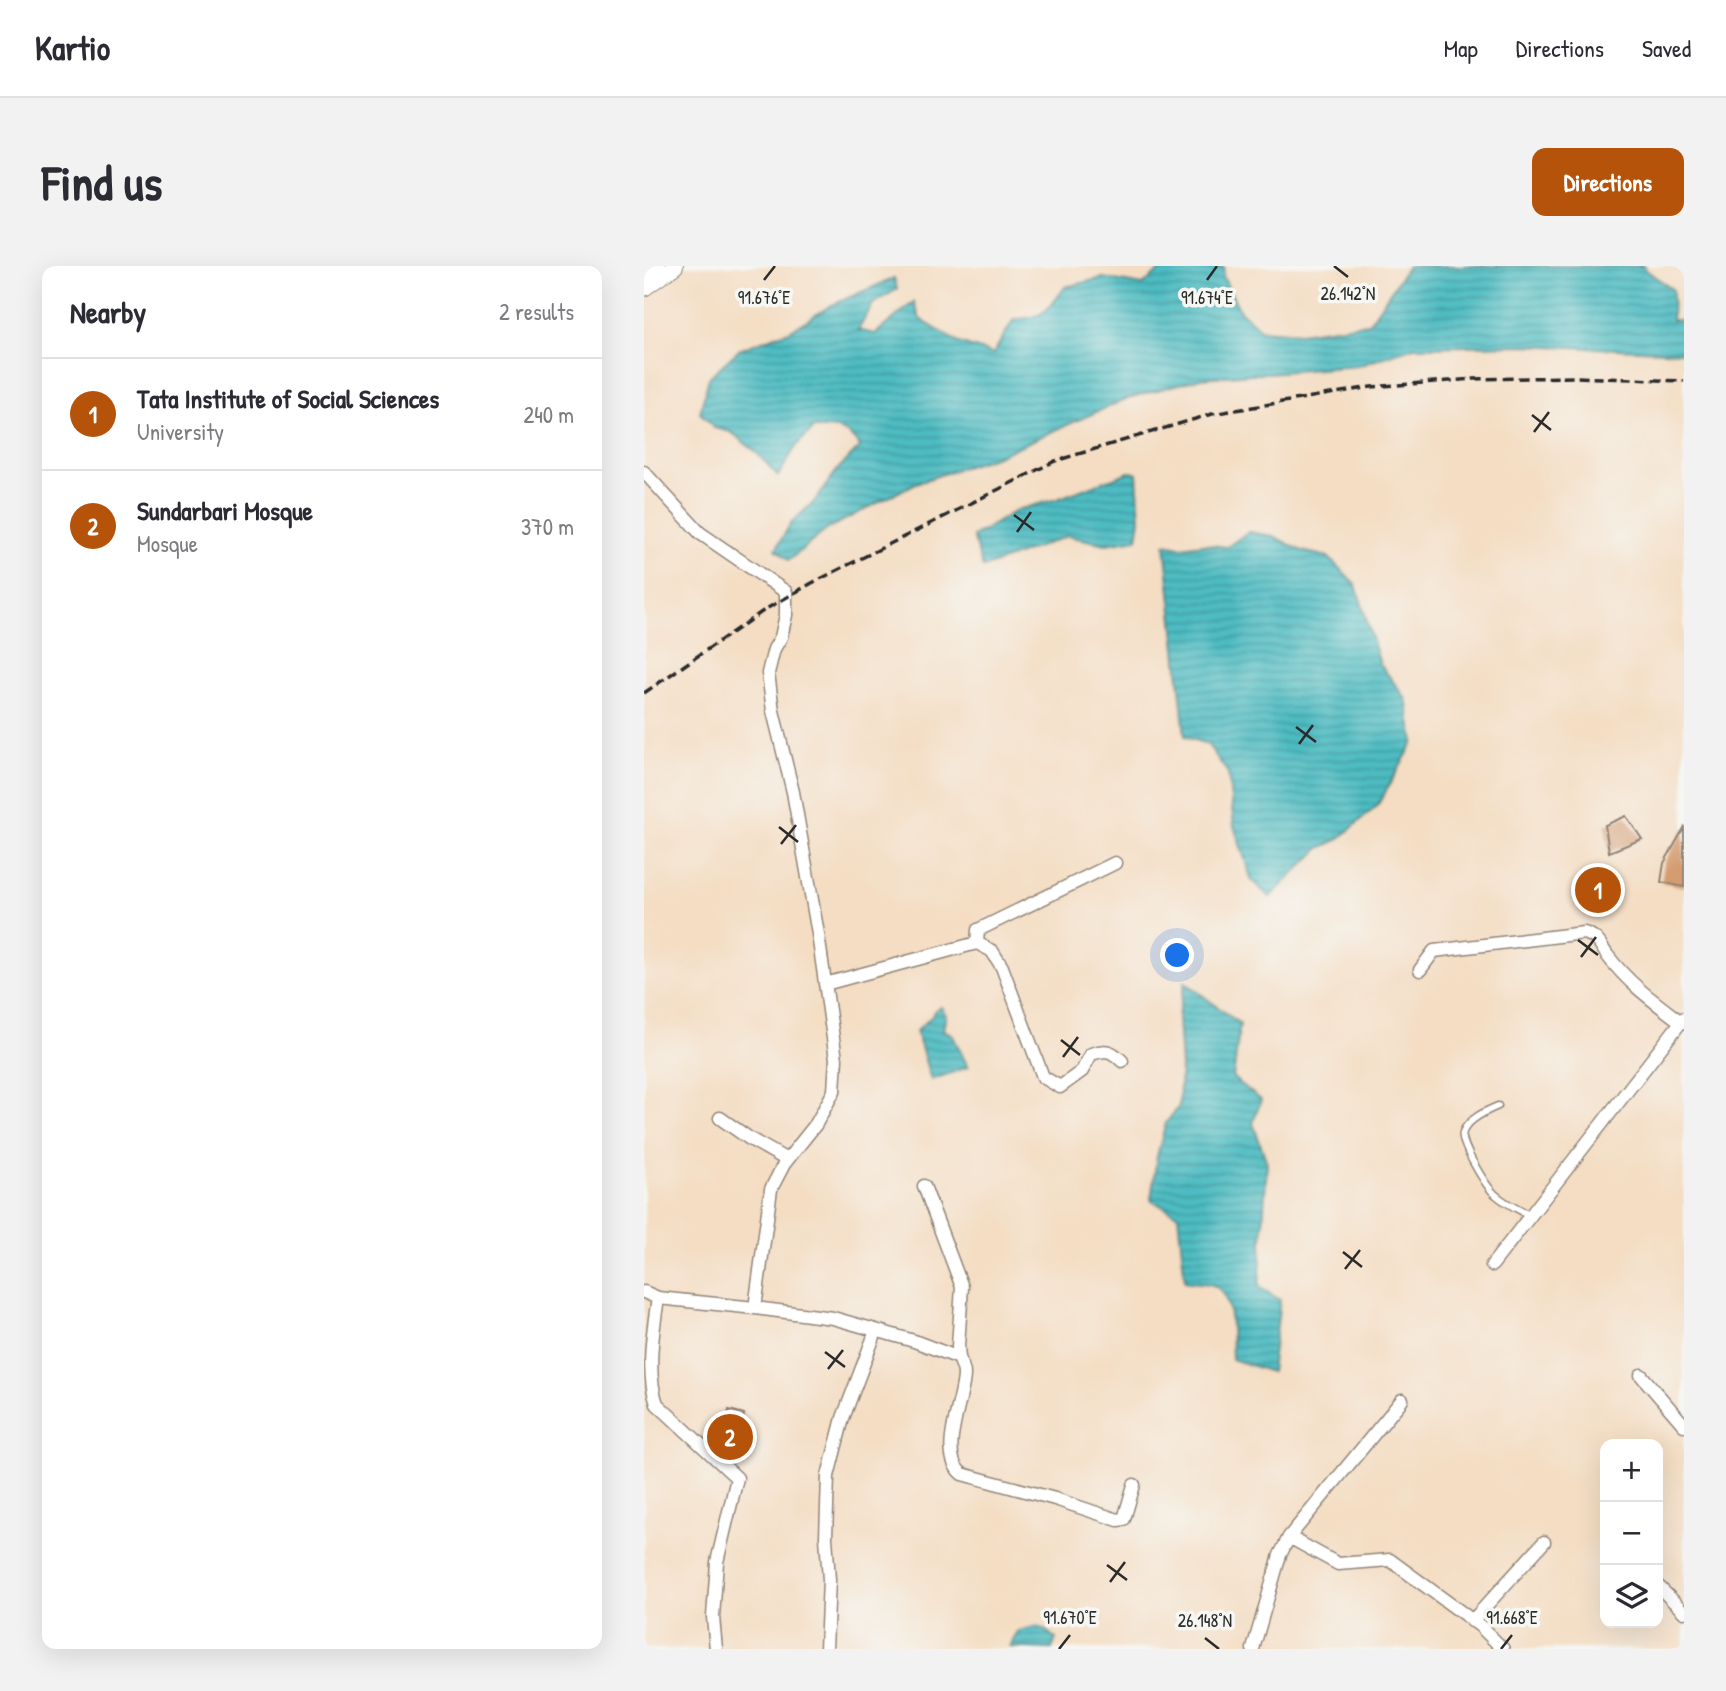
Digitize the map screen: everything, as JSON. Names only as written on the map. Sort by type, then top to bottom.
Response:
[{"type":"highway","points":[[644,273],[654,266]]},
{"type":"street","points":[[644,288],[675,266]]},
{"type":"street","points":[[644,472],[700,533],[786,592],[784,626],[768,673],[773,711],[793,792],[836,1059],[834,1091],[816,1124],[788,1160],[771,1189],[755,1308]]},
{"type":"street","points":[[977,943],[978,930],[1115,863]]},
{"type":"street","points":[[1420,970],[1434,951],[1584,933],[1600,941],[1630,984],[1683,1020],[1493,1265]]},
{"type":"street","points":[[825,984],[977,943],[992,951],[1002,967],[1043,1077],[1060,1087],[1082,1071],[1091,1054],[1105,1050],[1112,1051],[1122,1061]]},
{"type":"street","points":[[720,1118],[750,1139],[788,1160]]},
{"type":"street","points":[[924,1185],[962,1287],[958,1346],[964,1374],[955,1420],[953,1460],[962,1474],[1055,1499],[1118,1520],[1124,1519],[1134,1485]]},
{"type":"street","points":[[644,1292],[658,1298],[833,1318],[914,1341],[959,1358]]},
{"type":"street","points":[[658,1298],[649,1348],[652,1389],[657,1404],[737,1478],[717,1562],[713,1618],[716,1649]]},
{"type":"street","points":[[826,1649],[829,1580],[826,1537],[828,1476],[843,1418],[876,1331]]},
{"type":"street","points":[[1641,1375],[1684,1425]]},
{"type":"street","points":[[1253,1649],[1280,1555],[1289,1537],[1402,1400]]},
{"type":"street","points":[[1289,1537],[1338,1564],[1390,1560],[1472,1620],[1503,1649]]},
{"type":"street","points":[[1472,1620],[1544,1542]]},
{"type":"street","points":[[1663,1591],[1684,1612]]},
{"type":"lane","points":[[1498,1106],[1487,1110],[1469,1123],[1462,1138],[1492,1193],[1531,1216]]},
{"type":"water","points":[[1165,266],[1224,267],[1223,277],[1240,311],[1261,330],[1300,333],[1369,323],[1408,266],[1644,266],[1673,290],[1672,320],[1684,320],[1684,352],[1525,345],[1414,347],[1358,366],[1201,378],[1128,398],[997,456],[916,483],[829,528],[789,560],[776,549],[791,523],[814,502],[838,469],[860,447],[846,432],[814,428],[797,445],[778,476],[756,452],[731,432],[715,428],[700,413],[709,377],[740,349],[789,331],[832,305],[894,278],[897,289],[873,304],[858,330],[875,334],[914,302],[920,319],[959,343],[993,354],[1014,319],[1039,315],[1065,287],[1103,278],[1143,285]]},
{"type":"water","points":[[1129,472],[1137,473],[1140,520],[1137,539],[1106,544],[1067,536],[983,568],[973,537],[1017,510],[1057,499]]},
{"type":"water","points":[[1248,532],[1273,536],[1302,551],[1328,557],[1356,585],[1380,664],[1406,699],[1414,742],[1377,806],[1338,840],[1320,848],[1270,897],[1252,881],[1234,826],[1228,773],[1208,745],[1185,736],[1165,544],[1181,547],[1203,544],[1227,547]]},
{"type":"water","points":[[1185,982],[1240,1024],[1233,1078],[1261,1100],[1253,1123],[1267,1163],[1259,1287],[1280,1300],[1271,1372],[1232,1359],[1230,1318],[1225,1298],[1213,1285],[1185,1281],[1178,1215],[1151,1200],[1157,1156],[1166,1123],[1179,1106],[1181,1067],[1178,1016]]},
{"type":"water","points":[[941,1007],[946,1015],[943,1030],[952,1034],[968,1067],[931,1080],[916,1031]]},
{"type":"water","points":[[1034,1627],[1044,1629],[1056,1639],[1052,1649],[1010,1647],[1018,1631]]},
{"type":"building","points":[[1626,816],[1642,839],[1609,852],[1605,825]]},
{"type":"building","points":[[1684,828],[1684,887],[1661,882],[1664,863]]},
{"type":"building","points":[[729,1410],[744,1414],[734,1460],[720,1450]]},
{"type":"railway","points":[[644,693],[766,609],[812,583],[1055,461],[1212,414],[1371,387],[1474,379],[1575,377],[1684,381]]},
{"type":"place","name":"Tata Institute of Social Sciences","points":[[1598,890]]},
{"type":"place","name":"Sundarbari Mosque","points":[[730,1437]]}]
